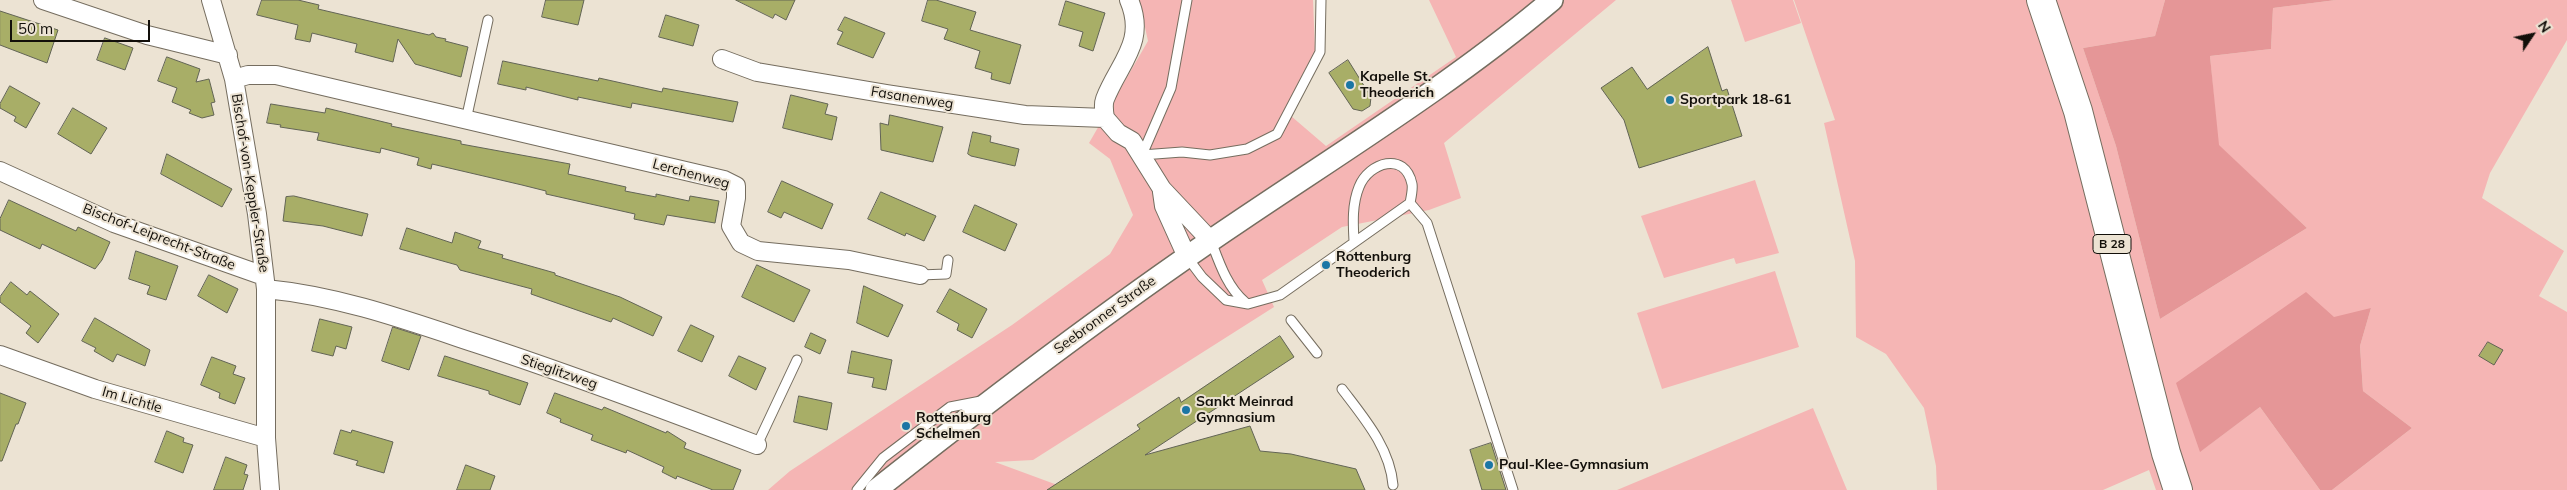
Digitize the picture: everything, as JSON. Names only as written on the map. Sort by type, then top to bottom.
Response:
[{"type":"main road","name":"B 28","points":[[2041,0],[2078,110],[2166,453],[2178,490]]},
{"type":"street","points":[[43,0],[147,35],[228,55]]},
{"type":"street","name":"Bischof-von-Keppler-Straße","points":[[211,0],[234,79],[258,214],[265,283],[266,438],[270,490]]},
{"type":"street","points":[[1129,0],[1134,12],[1135,35],[1127,60],[1104,100],[1105,118],[1118,132],[1132,141],[1162,189],[1211,241]]},
{"type":"street","name":"Seebronner Straße","points":[[876,490],[991,399],[1090,325],[1342,153],[1513,32],[1552,0]]},
{"type":"street","name":"Fasanenweg","points":[[722,59],[757,72],[887,94],[1025,115],[1105,118]]},
{"type":"street","name":"Lerchenweg","points":[[234,79],[248,75],[276,75],[724,180],[736,186],[736,198],[730,226],[740,243],[758,251],[849,260],[920,275]]},
{"type":"street","name":"Bischof-Leiprecht-Straße","points":[[0,171],[114,223],[265,283]]},
{"type":"street","points":[[1162,189],[1164,206],[1187,257]]},
{"type":"street","name":"Stieglitzweg","points":[[265,283],[361,306],[533,362],[757,445]]},
{"type":"street","name":"Im Lichtle","points":[[0,355],[95,389],[266,438]]},
{"type":"lane","points":[[1186,0],[1171,88],[1142,155],[1182,152],[1210,155],[1247,150],[1277,134],[1320,52],[1321,0]]},
{"type":"lane","points":[[466,120],[488,20]]},
{"type":"lane","points":[[1187,257],[1202,277],[1226,300],[1248,304],[1280,295],[1410,203],[1413,184],[1405,170],[1396,164],[1384,163],[1372,168],[1358,187],[1352,221],[1354,241]]},
{"type":"lane","points":[[1410,203],[1427,223],[1513,490]]},
{"type":"lane","points":[[1211,241],[1220,264],[1238,296],[1248,304]]},
{"type":"lane","points":[[920,275],[946,274],[948,260]]},
{"type":"lane","points":[[1291,320],[1317,353]]},
{"type":"lane","name":"Stieglitzweg","points":[[757,445],[797,360]]},
{"type":"lane","points":[[1342,390],[1372,430],[1392,467],[1394,485]]},
{"type":"lane","points":[[857,490],[883,458],[950,407],[991,399]]},
{"type":"shaded area","points":[[1139,0],[1313,0],[1315,51],[1284,110],[1326,146],[1456,57],[1429,0],[1616,0],[1444,143],[1461,198],[1429,210],[1342,227],[1262,280],[1274,307],[1033,460],[995,462],[1071,490],[768,490],[790,471],[1012,325],[1110,254],[1133,215],[1110,159],[1089,143],[1148,41]]},
{"type":"shaded area","points":[[1731,0],[1793,0],[1801,23],[1745,42]]},
{"type":"shaded area","points":[[1794,0],[2165,0],[2155,36],[2083,48],[2116,146],[2160,319],[2307,228],[2218,145],[2210,56],[2271,49],[2273,8],[2336,0],[2567,0],[2567,40],[2490,173],[2482,198],[2564,251],[2539,296],[2567,312],[2567,490],[2332,490],[2412,428],[2363,391],[2360,346],[2371,308],[2201,451],[2260,407],[2320,490],[2156,490],[2149,470],[2103,490],[1937,490],[1936,466],[1924,408],[1886,354],[1856,337],[1855,261],[1824,123],[1835,120]]},
{"type":"shaded area","points":[[2165,0],[2336,0],[2273,8],[2271,49],[2210,56],[2219,145],[2307,228],[2160,319],[2116,146],[2083,48],[2155,36]]},
{"type":"shaded area","points":[[1755,180],[1779,253],[1736,264],[1734,258],[1664,278],[1641,216]]},
{"type":"shaded area","points":[[1775,271],[1799,347],[1662,389],[1637,313]]},
{"type":"shaded area","points":[[2306,292],[2334,317],[2371,308],[2360,346],[2363,391],[2412,428],[2332,490],[2320,490],[2260,407],[2200,452],[2176,383]]},
{"type":"shaded area","points":[[1813,408],[1847,490],[1617,490]]},
{"type":"building","points":[[262,0],[298,0],[319,5],[318,9],[429,35],[433,33],[436,37],[446,39],[445,41],[468,47],[461,77],[415,64],[398,39],[393,62],[355,52],[357,44],[312,33],[310,42],[295,39],[298,25],[257,15]]},
{"type":"building","points":[[546,0],[584,0],[578,25],[542,17]]},
{"type":"building","points":[[736,0],[795,0],[786,20],[775,14],[773,18]]},
{"type":"building","points":[[928,0],[936,0],[976,12],[970,30],[1021,45],[1010,84],[991,79],[992,73],[975,68],[980,51],[944,39],[948,29],[922,21]]},
{"type":"building","points":[[1066,1],[1105,13],[1093,51],[1079,46],[1083,32],[1059,25]]},
{"type":"building","points":[[0,11],[58,30],[47,63],[0,45]]},
{"type":"building","points":[[666,15],[699,25],[693,46],[659,37]]},
{"type":"building","points":[[845,17],[885,33],[873,58],[837,44],[843,32],[838,30]]},
{"type":"building","points":[[105,38],[133,48],[125,70],[97,60]]},
{"type":"building","name":"Sportpark 18-61","points":[[1708,47],[1722,91],[1727,89],[1742,136],[1639,168],[1624,120],[1601,88],[1632,67],[1647,89]]},
{"type":"building","points":[[167,57],[200,69],[196,82],[209,79],[215,102],[211,103],[214,115],[202,118],[189,113],[191,110],[172,102],[177,88],[158,81]]},
{"type":"building","name":"Kapelle St. Theoderich","points":[[1348,60],[1371,97],[1370,106],[1362,111],[1353,109],[1329,73]]},
{"type":"building","points":[[503,61],[598,81],[599,78],[662,92],[663,88],[738,102],[733,122],[632,103],[631,108],[578,97],[578,100],[526,87],[526,90],[498,84]]},
{"type":"building","points":[[10,86],[40,103],[26,128],[14,121],[16,117],[0,108],[0,104]]},
{"type":"building","points":[[791,95],[828,104],[825,114],[837,117],[832,140],[783,128]]},
{"type":"building","points":[[271,104],[325,113],[326,108],[392,124],[391,126],[461,141],[461,144],[570,164],[568,174],[626,187],[625,191],[656,197],[656,194],[689,201],[690,196],[719,201],[715,223],[667,215],[664,225],[634,219],[635,214],[546,194],[546,191],[522,185],[432,164],[431,169],[417,165],[419,158],[381,148],[380,153],[317,140],[319,133],[267,123]]},
{"type":"building","points":[[73,108],[107,128],[91,154],[58,134]]},
{"type":"building","points":[[890,115],[943,127],[933,162],[881,150],[880,123],[888,125]]},
{"type":"building","points":[[973,132],[991,136],[990,142],[1019,149],[1015,166],[968,154]]},
{"type":"building","points":[[167,154],[232,189],[222,207],[161,174]]},
{"type":"building","points":[[782,181],[833,204],[822,229],[784,212],[781,218],[768,212]]},
{"type":"building","points":[[881,192],[936,216],[924,241],[906,233],[905,236],[868,219]]},
{"type":"building","points":[[294,196],[368,214],[362,236],[323,226],[283,221],[286,197]]},
{"type":"building","points":[[9,200],[76,231],[78,227],[110,242],[102,260],[95,269],[42,244],[40,249],[0,230],[0,219]]},
{"type":"building","points":[[975,205],[1017,224],[1005,251],[963,232]]},
{"type":"building","points":[[407,228],[452,243],[455,232],[481,241],[478,248],[503,255],[502,258],[555,273],[555,275],[620,297],[662,317],[653,336],[613,318],[611,322],[531,294],[532,289],[460,270],[457,265],[400,249]]},
{"type":"building","points":[[136,251],[178,266],[166,300],[147,294],[150,286],[129,279]]},
{"type":"building","points":[[757,265],[810,290],[794,322],[742,297]]},
{"type":"building","points":[[209,275],[238,289],[227,313],[198,296]]},
{"type":"building","points":[[11,282],[27,295],[30,291],[59,314],[38,343],[26,333],[31,326],[0,302],[0,297]]},
{"type":"building","points":[[864,286],[903,305],[888,337],[857,323]]},
{"type":"building","points":[[950,289],[987,309],[972,338],[957,330],[959,324],[937,312]]},
{"type":"building","points":[[95,318],[150,350],[145,366],[117,354],[113,362],[94,351],[96,348],[82,341]]},
{"type":"building","points":[[320,319],[352,327],[346,349],[336,346],[333,356],[312,351]]},
{"type":"building","points":[[691,325],[714,336],[702,362],[678,351]]},
{"type":"building","points":[[393,327],[421,336],[409,370],[382,361]]},
{"type":"building","points":[[811,333],[826,340],[820,354],[805,347]]},
{"type":"building","name":"Sankt Meinrad Gymnasium","points":[[1280,336],[1294,357],[1145,455],[1250,426],[1260,451],[1291,454],[1356,469],[1365,490],[1047,490],[1140,429],[1137,425],[1179,397],[1181,402]]},
{"type":"building","points":[[2488,342],[2503,350],[2494,365],[2479,356]]},
{"type":"building","points":[[852,351],[892,360],[886,390],[872,387],[874,378],[848,373]]},
{"type":"building","points":[[445,356],[528,383],[520,405],[489,394],[489,391],[438,376]]},
{"type":"building","points":[[739,356],[766,368],[756,390],[729,376]]},
{"type":"building","points":[[212,357],[236,366],[233,374],[245,378],[235,404],[219,398],[220,393],[201,385]]},
{"type":"building","points":[[0,393],[26,403],[2,461],[0,461]]},
{"type":"building","points":[[555,393],[602,410],[604,407],[666,433],[667,431],[686,443],[684,448],[741,470],[733,490],[713,490],[677,476],[676,479],[662,472],[664,467],[627,450],[626,453],[591,440],[593,435],[560,422],[561,419],[547,413]]},
{"type":"building","points":[[799,396],[832,403],[827,430],[794,422]]},
{"type":"building","points":[[341,430],[351,433],[352,430],[393,442],[384,473],[356,465],[358,461],[334,454]]},
{"type":"building","points":[[167,431],[184,438],[183,442],[193,445],[183,473],[155,462]]},
{"type":"building","name":"Paul-Klee-Gymnasium","points":[[1491,443],[1506,490],[1482,490],[1470,450]]},
{"type":"building","points":[[226,457],[247,465],[244,474],[248,475],[243,490],[214,490]]},
{"type":"building","points":[[466,465],[495,476],[490,490],[457,490]]},
{"type":"place","name":"Kapelle St. Theoderich","points":[[1350,85]]},
{"type":"place","name":"Sportpark 18-61","points":[[1670,100]]},
{"type":"place","name":"Rottenburg Theoderich","points":[[1326,265]]},
{"type":"place","name":"Sankt Meinrad Gymnasium","points":[[1186,410]]},
{"type":"place","name":"Rottenburg Schelmen","points":[[906,426]]},
{"type":"place","name":"Paul-Klee-Gymnasium","points":[[1489,465]]}]
